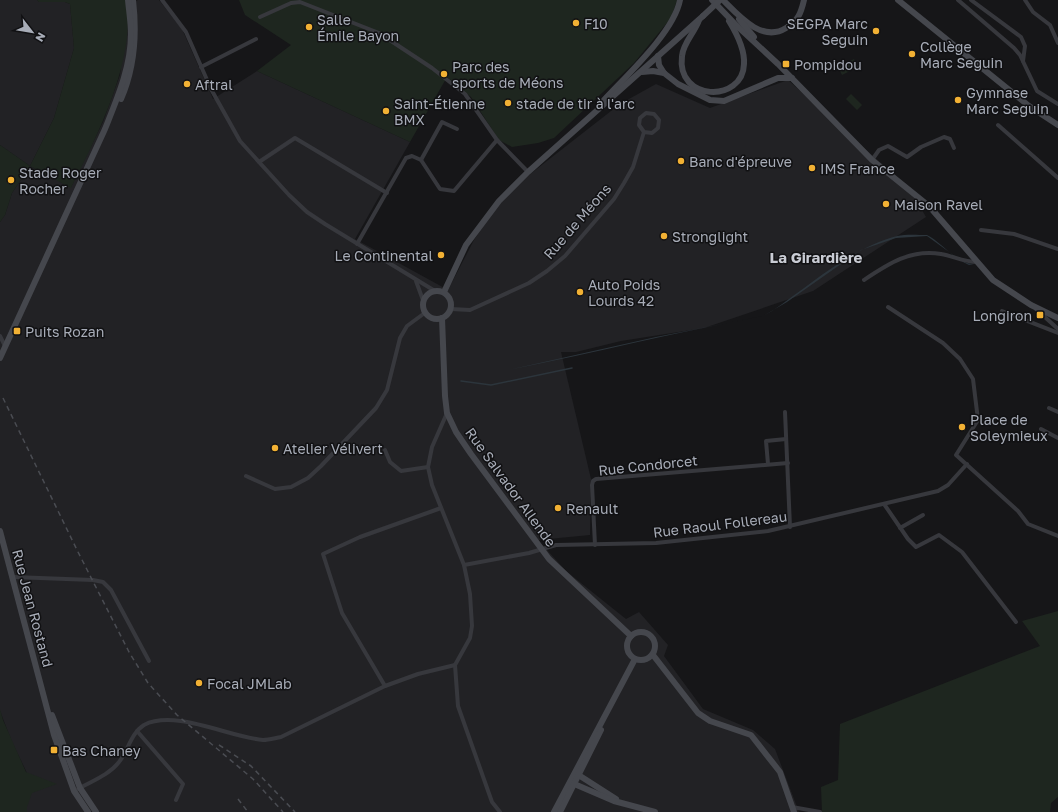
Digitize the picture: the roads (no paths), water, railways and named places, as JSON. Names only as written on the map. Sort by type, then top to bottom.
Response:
[{"type":"street","points":[[105,129],[122,86],[129,51],[131,35],[128,0]]},
{"type":"street","points":[[0,358],[105,129],[124,92],[132,67],[135,44],[134,0]]},
{"type":"street","points":[[162,0],[186,32],[217,100],[240,141],[289,195],[308,212],[357,244],[409,274],[416,281],[435,291],[444,292],[450,298],[451,309],[442,318],[434,318],[426,312],[416,281]]},
{"type":"street","points":[[584,122],[668,29],[678,12],[680,0]]},
{"type":"street","points":[[702,17],[682,55],[682,70],[685,78],[690,85],[709,92],[729,88],[737,82],[743,73],[743,50],[729,21],[712,0]]},
{"type":"street","points":[[712,0],[736,25],[768,53]]},
{"type":"street","points":[[444,292],[460,256],[481,223],[498,201],[528,172],[721,0]]},
{"type":"street","points":[[721,0],[768,53],[872,160],[929,206],[994,280],[1031,305],[1058,329]]},
{"type":"street","points":[[721,0],[747,22],[759,30],[770,33],[782,30],[797,20],[802,11],[804,0]]},
{"type":"street","points":[[898,0],[1029,106],[1058,125]]},
{"type":"street","points":[[958,0],[1014,48],[1023,61],[1038,91],[1058,104]]},
{"type":"street","points":[[971,0],[1021,37],[1025,46],[1023,61]]},
{"type":"street","points":[[1024,0],[1033,12],[1050,25],[1058,43]]},
{"type":"street","points":[[260,17],[291,3],[300,2],[379,33],[432,68],[465,94],[497,140],[528,172]]},
{"type":"street","points":[[201,67],[256,39]]},
{"type":"street","points":[[658,56],[659,66],[664,73],[678,84],[701,97],[717,100],[724,100],[778,78],[792,78]]},
{"type":"street","points":[[642,72],[653,71],[664,73]]},
{"type":"street","name":"Rue de Méons","points":[[646,113],[654,114],[659,120],[658,128],[652,132],[644,132],[639,125],[640,118],[646,113]]},
{"type":"street","points":[[421,160],[442,122],[458,129]]},
{"type":"street","points":[[998,125],[1058,178]]},
{"type":"street","name":"Rue de Méons","points":[[451,309],[468,311],[529,283],[547,271],[565,256],[614,199],[633,167],[644,132]]},
{"type":"street","points":[[872,160],[879,150],[888,146],[907,157],[921,147],[944,137],[950,139],[954,148]]},
{"type":"street","points":[[259,162],[295,138],[387,193]]},
{"type":"street","points":[[357,244],[406,158],[412,156],[421,160],[440,189],[454,191],[497,140]]},
{"type":"street","points":[[981,230],[1014,234],[1058,249]]},
{"type":"street","points":[[864,280],[901,257],[918,253],[941,254],[970,262],[977,262]]},
{"type":"street","points":[[424,302],[427,296],[435,291]]},
{"type":"street","points":[[1031,305],[1058,318]]},
{"type":"street","points":[[888,307],[943,343],[960,359],[973,379],[978,420],[956,455],[1018,511],[1028,524],[1058,536]]},
{"type":"street","points":[[1002,311],[1012,313],[1058,333]]},
{"type":"street","points":[[246,476],[275,489],[291,487],[308,478],[376,408],[387,390],[400,338],[407,326],[426,312]]},
{"type":"street","name":"Rue Salvador Allende","points":[[442,318],[447,413],[456,432],[470,454],[549,559],[631,636]]},
{"type":"street","points":[[0,336],[6,347]]},
{"type":"street","points":[[1049,408],[1058,412]]},
{"type":"street","points":[[785,412],[790,527]]},
{"type":"street","points":[[447,413],[432,447],[428,467],[432,485],[464,565],[470,594],[472,626],[470,638],[455,665],[458,706],[492,802],[500,812]]},
{"type":"street","points":[[1041,429],[1058,438]]},
{"type":"street","points":[[768,464],[766,441],[786,439]]},
{"type":"street","points":[[385,450],[390,462],[401,471],[428,467]]},
{"type":"street","name":"Rue Condorcet","points":[[595,545],[592,485],[593,481],[596,479],[788,463]]},
{"type":"street","name":"Rue Raoul Follereau","points":[[464,565],[529,553],[556,545],[656,543],[790,527],[938,491],[948,484],[967,464]]},
{"type":"street","points":[[884,504],[900,528],[916,547],[939,535],[962,552],[1016,622]]},
{"type":"street","points":[[385,686],[342,613],[323,554],[360,537],[441,508]]},
{"type":"street","points":[[900,528],[923,515]]},
{"type":"street","name":"Rue Jean Rostand","points":[[0,531],[43,691],[77,789],[88,812]]},
{"type":"street","points":[[13,577],[77,579],[103,582],[111,590],[149,661]]},
{"type":"street","points":[[645,632],[653,637],[656,646],[652,655],[644,660],[635,659],[627,648],[627,644],[631,636],[635,633],[645,632]]},
{"type":"street","points":[[652,655],[664,667],[698,713],[710,721],[751,735],[780,772],[793,809],[820,812]]},
{"type":"street","points":[[554,812],[577,774],[635,659]]},
{"type":"street","points":[[77,789],[110,772],[119,762],[137,731],[153,722],[168,719],[185,721],[264,740],[281,737],[385,686],[418,674],[455,665]]},
{"type":"street","points":[[137,731],[183,784],[176,800]]},
{"type":"street","points":[[577,774],[621,802]]},
{"type":"street","points":[[572,783],[592,793],[655,812]]},
{"type":"street","points":[[560,812],[572,783]]},
{"type":"street","name":"Rue Jean Rostand","points":[[77,789],[96,812]]},
{"type":"waterway","points":[[461,381],[491,385],[572,368]]},
{"type":"railway","points":[[3,398],[78,552],[129,652],[148,683],[177,715],[253,779],[283,812]]},
{"type":"railway","points":[[219,745],[251,766],[295,812]]},
{"type":"railway","points":[[238,799],[248,812]]},
{"type":"place","name":"F10","points":[[576,23]]},
{"type":"place","name":"Salle Émile Bayon","points":[[309,27]]},
{"type":"place","name":"SEGPA Marc Seguin","points":[[876,31]]},
{"type":"place","name":"Collège Marc Seguin","points":[[912,54]]},
{"type":"place","name":"Pompidou","points":[[786,64]]},
{"type":"place","name":"Parc des sports de Méons","points":[[444,74]]},
{"type":"place","name":"Aftral","points":[[187,84]]},
{"type":"place","name":"Gymnase Marc Seguin","points":[[958,100]]},
{"type":"place","name":"stade de tir à l'arc","points":[[508,103]]},
{"type":"place","name":"Saint-Étienne BMX","points":[[386,111]]},
{"type":"place","name":"Banc d'épreuve","points":[[681,161]]},
{"type":"place","name":"IMS France","points":[[812,168]]},
{"type":"place","name":"Stade Roger Rocher","points":[[11,180]]},
{"type":"place","name":"Maison Ravel","points":[[886,204]]},
{"type":"place","name":"Stronglight","points":[[664,236]]},
{"type":"place","name":"Le Continental","points":[[441,255]]},
{"type":"place","name":"Auto Poids Lourds 42","points":[[580,292]]},
{"type":"place","name":"Longiron","points":[[1040,315]]},
{"type":"place","name":"Puits Rozan","points":[[17,331]]},
{"type":"place","name":"Place de Soleymieux","points":[[962,427]]},
{"type":"place","name":"Atelier Vélivert","points":[[275,448]]},
{"type":"place","name":"Renault","points":[[558,508]]},
{"type":"place","name":"Focal JMLab","points":[[199,683]]},
{"type":"place","name":"Bas Chaney","points":[[54,750]]},
{"type":"district","name":"La Girardière","points":[[816,257]]}]
